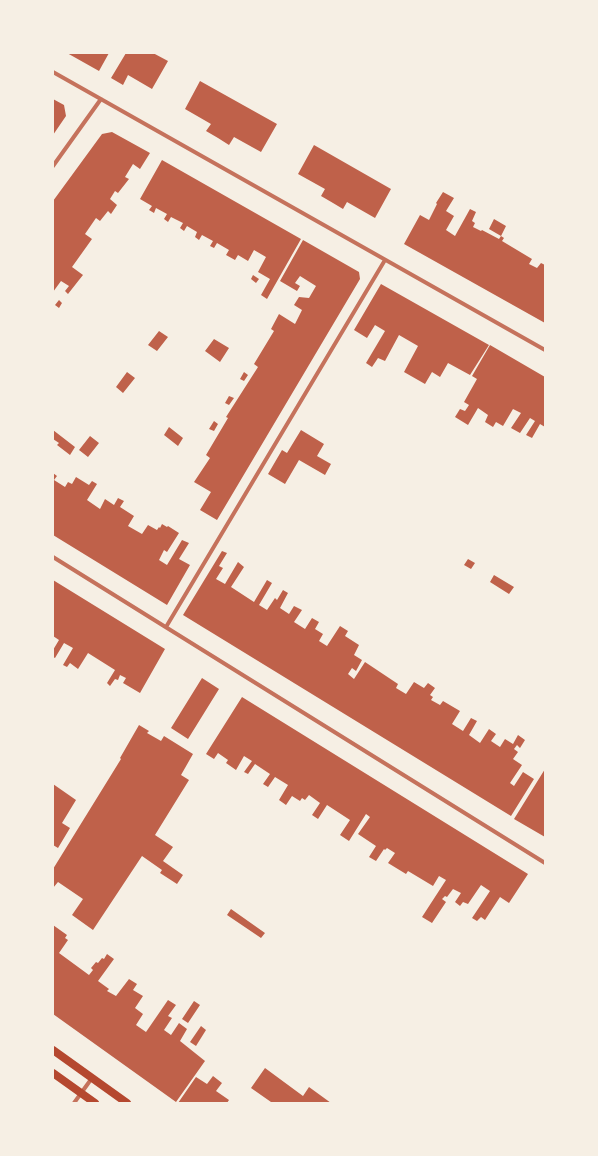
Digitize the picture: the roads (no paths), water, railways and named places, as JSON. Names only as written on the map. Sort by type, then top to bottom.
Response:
[{"type":"main road","points":[[53,1050],[127,1103]]},
{"type":"main road","points":[[53,1072],[95,1103]]},
{"type":"street","points":[[53,72],[545,350]]},
{"type":"street","points":[[53,166],[101,99]]},
{"type":"street","points":[[166,627],[385,260]]},
{"type":"street","points":[[53,557],[545,863]]},
{"type":"street","points":[[74,1103],[92,1078]]}]
